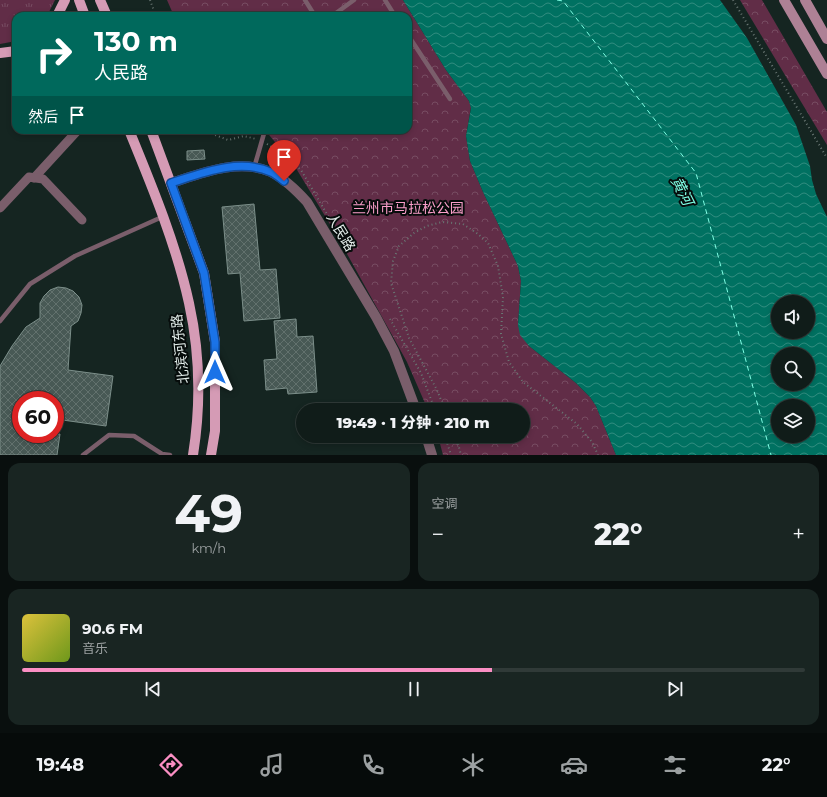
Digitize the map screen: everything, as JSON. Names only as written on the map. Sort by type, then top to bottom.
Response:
[{"type":"main road","points":[[59,12],[65,0]]},
{"type":"main road","points":[[78,0],[82,12]]},
{"type":"main road","points":[[100,0],[105,12]]},
{"type":"main road","points":[[784,0],[827,74]]},
{"type":"main road","points":[[805,0],[827,39]]},
{"type":"main road","points":[[0,53],[12,52]]},
{"type":"main road","name":"北滨河东路","points":[[131,134],[174,251],[189,303],[196,352],[198,398],[197,425],[193,455]]},
{"type":"main road","points":[[153,134],[204,273],[215,342],[215,431],[211,455]]},
{"type":"street","points":[[34,178],[74,134]]},
{"type":"street","name":"人民路","points":[[171,183],[223,168],[239,167],[254,168],[271,172],[296,190],[307,202],[376,317],[394,351],[413,403]]},
{"type":"street","points":[[0,208],[29,177],[43,178],[82,220]]},
{"type":"street","points":[[428,443],[432,455]]},
{"type":"lane","points":[[305,0],[313,12]]},
{"type":"lane","points":[[338,12],[354,0]]},
{"type":"lane","points":[[385,0],[393,12]]},
{"type":"lane","points":[[412,41],[450,99]]},
{"type":"lane","points":[[254,168],[264,134]]},
{"type":"lane","points":[[0,321],[30,284],[74,256],[162,217]]},
{"type":"lane","points":[[83,455],[109,435],[134,436],[162,454],[170,455]]},
{"type":"path","points":[[150,0],[154,12]]},
{"type":"path","points":[[733,0],[827,158]]},
{"type":"path","points":[[442,403],[437,390],[409,338],[391,283],[393,261],[399,246],[414,233],[427,226],[442,222],[462,224],[478,234],[488,243],[498,266],[503,297],[501,334],[509,362],[523,382],[577,424],[592,442],[598,455]]},
{"type":"path","points":[[447,443],[450,455]]},
{"type":"path","points":[[458,443],[461,455]]},
{"type":"green space","points":[[0,0],[55,0],[49,12],[12,12],[12,42],[0,44]]},
{"type":"green space","name":"兰州市马拉松公园","points":[[167,0],[403,0],[410,12],[172,12]]},
{"type":"green space","points":[[740,0],[762,0],[827,112],[827,145]]},
{"type":"green space","name":"兰州市马拉松公园","points":[[412,15],[446,70],[469,101],[471,107],[466,136],[470,161],[518,266],[521,281],[518,325],[529,346],[576,383],[590,397],[596,406],[616,455],[443,455],[440,443],[530,443],[530,403],[425,403],[407,362],[336,234],[294,165],[268,134],[412,134]]},
{"type":"water","name":"黄河","points":[[403,0],[720,0],[747,38],[796,125],[810,166],[816,194],[827,217],[827,455],[616,455],[596,406],[590,397],[576,383],[529,346],[520,335],[518,325],[521,281],[518,266],[470,161],[466,136],[471,108],[469,101],[446,70],[412,15],[412,12],[410,12]]},
{"type":"building","points":[[204,150],[205,159],[187,160],[187,151]]},
{"type":"building","points":[[254,204],[260,270],[276,269],[280,318],[244,321],[240,273],[228,274],[222,207]]},
{"type":"building","points":[[58,287],[73,291],[79,297],[82,305],[78,321],[71,326],[68,370],[113,376],[106,426],[64,420],[64,391],[12,391],[12,443],[59,443],[57,455],[0,455],[0,366],[26,327],[40,318],[40,303],[50,290]]},
{"type":"building","points":[[296,319],[297,337],[313,336],[317,392],[288,394],[287,388],[266,390],[264,360],[277,359],[274,321]]},
{"type":"ferry route","points":[[557,0],[563,1],[696,173],[771,455]]},
{"type":"route","points":[[215,372],[215,342],[204,273],[171,183],[223,168],[239,167],[254,168],[271,172],[284,181]]}]
